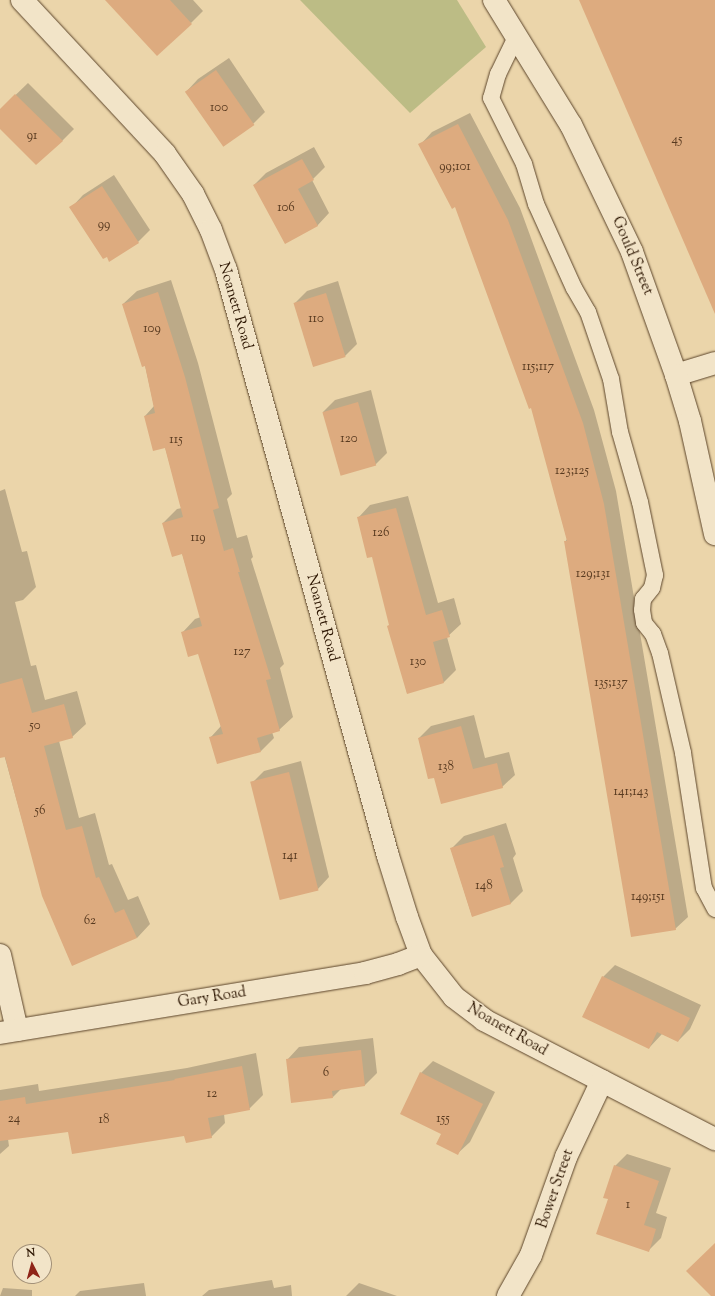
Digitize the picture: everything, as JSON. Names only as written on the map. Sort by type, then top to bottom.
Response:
[{"type":"street","name":"Noanett Road","points":[[22,0],[165,154],[193,194],[211,230],[226,270],[388,856],[407,917],[422,955],[441,984],[474,1013],[498,1028],[715,1140]]},
{"type":"street","name":"Gould Street","points":[[494,0],[571,125],[608,200],[645,285],[676,375],[693,434],[715,534]]},
{"type":"street","points":[[676,375],[715,363]]},
{"type":"street","points":[[0,955],[8,1032]]},
{"type":"street","name":"Gary Road","points":[[8,1032],[365,973],[398,964],[422,955]]},
{"type":"street","name":"Bower Street","points":[[508,1296],[533,1249],[566,1157],[602,1081]]},
{"type":"lane","points":[[516,37],[498,74],[491,98],[524,164],[536,204],[574,288],[588,312],[611,379],[620,432],[640,502],[655,575],[652,588],[643,599],[642,610],[644,622],[653,634],[660,653],[682,753],[704,888],[715,909]]},
{"type":"green space","points":[[300,0],[457,0],[486,47],[410,113]]},
{"type":"building","points":[[105,0],[170,0],[192,24],[157,56]]},
{"type":"building","points":[[579,0],[715,0],[715,314]]},
{"type":"building","points":[[216,70],[254,125],[223,147],[185,92]]},
{"type":"building","points":[[15,94],[63,141],[36,165],[0,129],[0,109]]},
{"type":"building","points":[[458,124],[508,220],[583,423],[604,504],[676,930],[631,937],[564,541],[567,541],[531,408],[529,409],[455,207],[452,209],[418,144]]},
{"type":"building","points":[[302,159],[314,180],[298,189],[318,226],[285,244],[253,185]]},
{"type":"building","points":[[102,186],[139,243],[109,262],[107,257],[103,259],[69,207]]},
{"type":"building","points":[[158,292],[185,377],[219,508],[213,510],[224,551],[233,548],[240,572],[238,572],[271,679],[266,680],[280,731],[257,738],[261,752],[217,764],[209,737],[223,734],[198,654],[188,657],[181,632],[202,626],[182,554],[172,557],[162,523],[183,517],[165,448],[153,451],[144,416],[155,413],[145,366],[142,367],[122,304]]},
{"type":"building","points":[[326,293],[346,357],[313,367],[293,303]]},
{"type":"building","points":[[358,402],[376,465],[341,476],[322,412]]},
{"type":"building","points":[[396,508],[426,615],[442,610],[450,637],[433,642],[444,683],[407,694],[387,626],[389,625],[372,557],[367,558],[357,517]]},
{"type":"building","points":[[22,678],[32,713],[64,704],[73,738],[44,746],[66,830],[82,826],[96,878],[99,877],[115,913],[124,909],[137,938],[72,966],[42,896],[5,757],[0,758],[0,684]]},
{"type":"building","points":[[461,726],[473,769],[497,763],[503,788],[441,804],[434,778],[428,779],[418,738]]},
{"type":"building","points":[[289,772],[319,890],[280,900],[250,782]]},
{"type":"building","points":[[494,835],[504,867],[500,868],[511,904],[472,917],[450,848]]},
{"type":"building","points":[[602,976],[690,1018],[678,1042],[657,1032],[649,1049],[582,1017]]},
{"type":"building","points":[[361,1050],[365,1086],[332,1091],[333,1098],[291,1103],[286,1059]]},
{"type":"building","points":[[242,1066],[250,1110],[208,1118],[212,1138],[186,1143],[184,1136],[72,1154],[68,1132],[0,1141],[0,1101],[25,1097],[26,1104],[175,1080],[174,1079]]},
{"type":"building","points":[[420,1072],[483,1104],[458,1155],[436,1144],[441,1134],[400,1114]]},
{"type":"building","points":[[614,1165],[659,1181],[644,1225],[656,1229],[649,1252],[596,1234],[608,1199],[603,1198]]},
{"type":"building","points":[[715,1243],[715,1296],[711,1296],[686,1271]]}]
